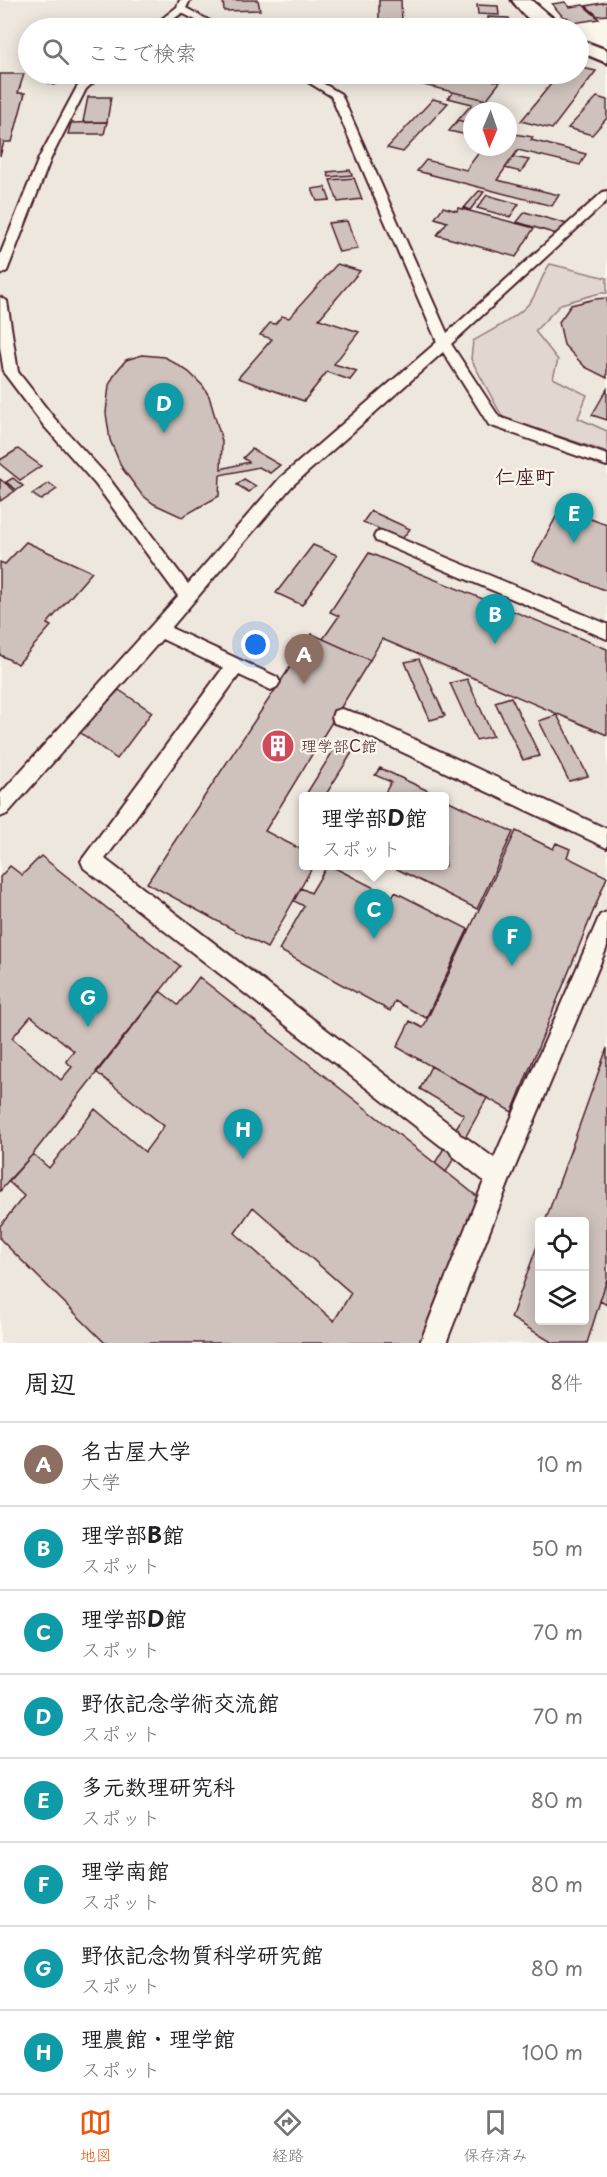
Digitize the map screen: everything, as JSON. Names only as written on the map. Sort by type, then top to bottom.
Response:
[{"type":"street","points":[[521,0],[540,18]]},
{"type":"street","points":[[589,49],[607,57]]},
{"type":"lane","points":[[167,18],[183,4],[203,18]]},
{"type":"lane","points":[[0,271],[45,158],[86,84]]},
{"type":"lane","points":[[318,84],[336,94],[444,343],[494,421],[607,461]]},
{"type":"lane","points":[[0,808],[159,630],[286,482],[607,195]]},
{"type":"lane","points":[[0,301],[11,373],[49,422],[102,481],[188,596]]},
{"type":"lane","points":[[382,537],[607,632]]},
{"type":"lane","points":[[159,630],[271,682]]},
{"type":"lane","points":[[235,666],[91,861],[498,1177]]},
{"type":"lane","points":[[341,717],[355,721],[607,839]]},
{"type":"lane","points":[[433,1343],[498,1177],[607,922]]},
{"type":"shaded area","points":[[0,0],[509,0],[531,18],[18,18],[18,84],[589,84],[589,56],[607,64],[607,1343],[0,1343]]},
{"type":"shaded area","points":[[550,264],[607,278],[607,293],[561,304],[535,331],[558,360],[553,378],[587,395],[578,418],[607,431],[607,452],[503,418],[471,359],[473,341],[526,307]]},
{"type":"building","points":[[223,0],[258,0],[260,10],[224,11]]},
{"type":"building","points":[[379,0],[401,0],[402,18],[379,18]]},
{"type":"building","points":[[565,2],[570,7],[583,5],[599,19],[589,21],[589,18],[564,18],[552,4]]},
{"type":"building","points":[[607,2],[607,15],[598,16],[586,6]]},
{"type":"building","points":[[477,5],[498,6],[499,15],[478,14]]},
{"type":"building","points":[[589,69],[596,71],[589,80]]},
{"type":"building","points":[[0,74],[18,74],[18,84],[21,84],[18,93],[25,93],[12,142],[4,142],[0,156]]},
{"type":"building","points":[[420,84],[498,84],[486,100]]},
{"type":"building","points":[[551,84],[586,84],[552,129],[521,121]]},
{"type":"building","points":[[453,92],[486,100],[484,102],[464,102],[448,98]]},
{"type":"building","points":[[88,97],[111,97],[107,122],[83,122]]},
{"type":"building","points":[[597,97],[607,100],[607,118],[592,135],[568,128]]},
{"type":"building","points":[[433,99],[448,103],[403,152],[387,148]]},
{"type":"building","points":[[458,120],[463,121],[463,134],[449,131]]},
{"type":"building","points":[[107,122],[104,134],[68,134],[71,123]]},
{"type":"building","points":[[517,134],[533,137],[531,140],[586,154],[580,165],[518,150]]},
{"type":"building","points":[[476,156],[514,156],[497,180],[559,195],[552,206],[417,171],[426,160],[466,170]]},
{"type":"building","points":[[513,157],[529,160],[521,172],[505,168]]},
{"type":"building","points":[[350,170],[352,175],[329,177],[327,172]]},
{"type":"building","points":[[354,178],[362,199],[338,202],[330,180]]},
{"type":"building","points":[[325,187],[330,200],[317,201],[312,189]]},
{"type":"building","points":[[479,191],[484,192],[470,210],[464,208]]},
{"type":"building","points":[[487,195],[519,204],[510,217],[477,208]]},
{"type":"building","points":[[443,207],[457,211],[458,208],[534,228],[516,257],[437,235],[447,222],[435,218]]},
{"type":"building","points":[[525,212],[567,224],[560,235],[517,222]]},
{"type":"building","points":[[347,221],[358,249],[339,252],[328,223]]},
{"type":"building","points":[[337,264],[360,271],[319,319],[359,332],[334,364],[357,371],[350,380],[327,372],[304,401],[238,378],[272,339],[260,335],[270,323],[275,324],[282,316],[289,318]]},
{"type":"building","points":[[607,298],[607,378],[585,367],[564,345],[559,322],[571,305]]},
{"type":"building","points":[[142,355],[165,357],[189,372],[203,386],[209,396],[222,441],[221,469],[249,462],[243,458],[252,449],[280,465],[270,473],[259,467],[220,475],[219,496],[182,517],[154,504],[142,495],[122,468],[110,440],[106,413],[109,385],[116,372],[126,360]]},
{"type":"building","points":[[607,389],[607,420],[592,415]]},
{"type":"building","points":[[18,449],[41,466],[20,480],[0,464],[0,460]]},
{"type":"building","points":[[13,478],[23,486],[17,490],[6,482]]},
{"type":"building","points":[[0,479],[15,491],[0,501]]},
{"type":"building","points":[[244,479],[256,486],[249,492],[237,485]]},
{"type":"building","points":[[49,483],[57,489],[41,500],[32,494]]},
{"type":"building","points":[[561,508],[607,525],[607,591],[532,561]]},
{"type":"building","points":[[371,511],[410,529],[402,539],[363,522]]},
{"type":"building","points":[[26,542],[92,572],[47,624],[51,626],[18,664],[0,655],[0,562],[5,564]]},
{"type":"building","points":[[313,545],[337,555],[302,605],[276,593]]},
{"type":"building","points":[[369,553],[607,649],[607,735],[382,639],[370,660],[323,639],[339,616],[330,612]]},
{"type":"building","name":"理学部C館","points":[[312,634],[370,660],[265,831],[299,848],[299,870],[311,870],[267,948],[147,883]]},
{"type":"building","points":[[419,659],[445,716],[430,720],[405,662]]},
{"type":"building","points":[[467,679],[493,736],[476,740],[450,683]]},
{"type":"building","points":[[119,690],[152,712],[117,759],[78,731]]},
{"type":"building","points":[[511,697],[540,756],[523,760],[495,702]]},
{"type":"building","points":[[557,715],[588,776],[569,781],[539,721]]},
{"type":"building","points":[[338,743],[353,751],[327,792],[307,792]]},
{"type":"building","points":[[380,768],[431,792],[385,792],[391,782],[375,775]]},
{"type":"building","points":[[449,801],[513,832],[477,909],[399,870],[449,870]]},
{"type":"building","points":[[516,831],[553,849],[556,843],[570,849],[567,857],[607,877],[512,1112],[397,1047],[410,1021],[423,1028]]},
{"type":"building","points":[[41,856],[180,966],[33,1154],[0,1191],[0,877],[10,866],[22,875]],"holes":[[[31,1016],[74,1051],[66,1061],[72,1067],[61,1080],[12,1038]]]},
{"type":"building","points":[[325,870],[339,870],[392,897],[395,892],[468,929],[426,1018],[395,1001],[390,1011],[279,950],[304,906],[294,901],[301,888],[311,893]]},
{"type":"building","points":[[199,977],[488,1205],[432,1343],[105,1343],[0,1239],[0,1226],[24,1196],[8,1181],[33,1154],[49,1168],[95,1109],[145,1152],[164,1126],[96,1072],[160,991],[178,1005]],"holes":[[[253,1207],[351,1293],[334,1321],[235,1233]]]},
{"type":"building","points":[[607,1048],[607,1279],[587,1343],[553,1343],[511,1318],[535,1252],[535,1325],[589,1325],[589,1217],[547,1217]]},
{"type":"building","points":[[431,1066],[487,1098],[446,1172],[435,1163],[464,1115],[420,1089]]},
{"type":"building","points":[[607,1279],[607,1305],[600,1301]]},
{"type":"place","name":"野依記念学術交流館","points":[[164,433]]},
{"type":"place","name":"多元数理研究科","points":[[574,543]]},
{"type":"place","name":"理学部B館","points":[[495,644]]},
{"type":"place","name":"名古屋大学","points":[[304,684]]},
{"type":"place","name":"理学部C館","points":[[278,746]]},
{"type":"place","name":"理学部D館","points":[[374,939]]},
{"type":"place","name":"理学南館","points":[[512,966]]},
{"type":"place","name":"野依記念物質科学研究館","points":[[88,1027]]},
{"type":"place","name":"理農館・理学館","points":[[243,1159]]},
{"type":"district","name":"仁座町","points":[[525,477]]}]
